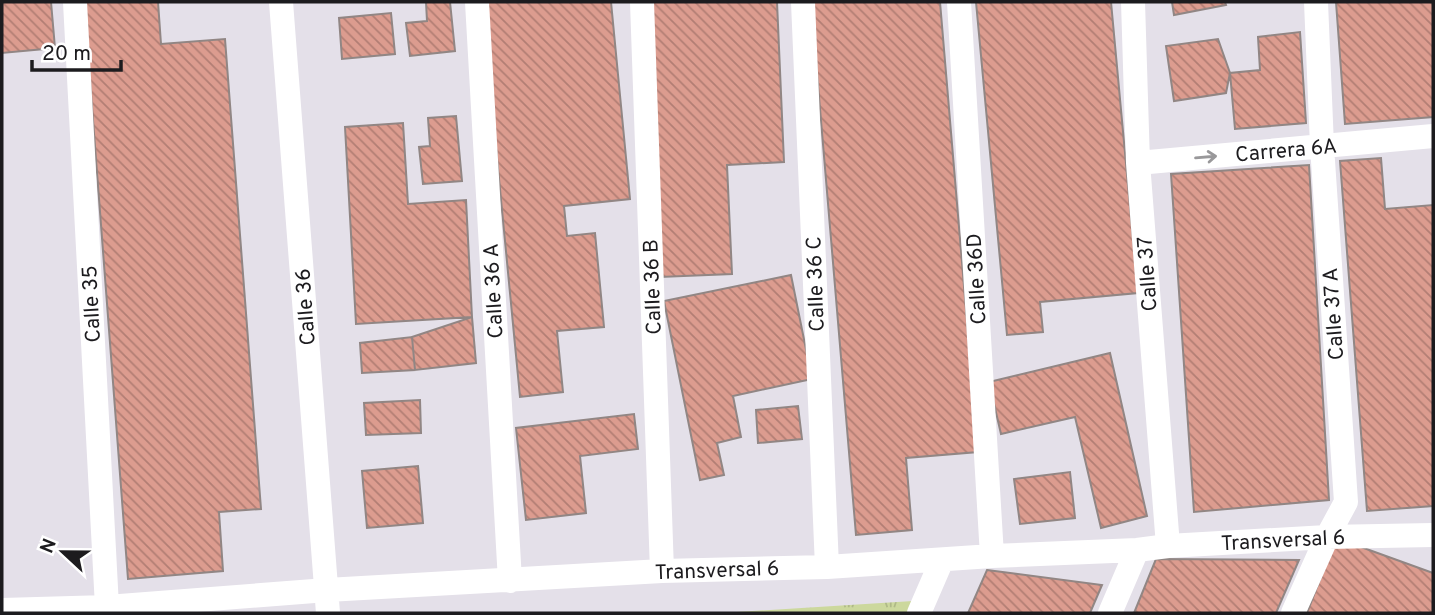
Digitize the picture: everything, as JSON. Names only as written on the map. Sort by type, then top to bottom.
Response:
[{"type":"street","name":"Calle 35","points":[[75,2],[107,607]]},
{"type":"street","name":"Calle 36","points":[[281,2],[327,602]]},
{"type":"street","name":"Calle 36 A","points":[[477,2],[510,581]]},
{"type":"street","name":"Calle 36 B","points":[[642,2],[662,571]]},
{"type":"street","name":"Calle 36 C","points":[[803,2],[827,567]]},
{"type":"street","name":"Calle 36D","points":[[959,2],[992,556]]},
{"type":"street","name":"Calle 37","points":[[1133,2],[1138,163],[1168,546]]},
{"type":"street","name":"Calle 37 A","points":[[1293,613],[1346,502],[1322,146],[1316,2]]},
{"type":"street","name":"Carrera 6A","points":[[1138,163],[1433,136]]},
{"type":"street","name":"Transversal 6","points":[[2,610],[327,602],[510,581],[662,571],[827,567],[1327,537],[1433,536]]},
{"type":"street","points":[[1110,613],[1137,550]]},
{"type":"street","points":[[919,613],[942,560]]},
{"type":"green space","points":[[913,601],[908,613],[721,613]]},
{"type":"building","points":[[2,2],[51,2],[55,48],[2,53]]},
{"type":"building","points":[[84,2],[158,2],[161,44],[225,39],[261,509],[219,512],[223,571],[128,579]]},
{"type":"building","points":[[426,2],[450,2],[455,51],[410,56],[406,23],[427,21]]},
{"type":"building","points":[[482,2],[611,2],[630,199],[564,206],[567,236],[595,233],[604,327],[557,331],[563,392],[520,397]]},
{"type":"building","points":[[649,2],[777,2],[784,162],[727,165],[732,274],[660,277]]},
{"type":"building","points":[[811,2],[940,2],[978,452],[906,458],[912,530],[856,535]]},
{"type":"building","points":[[976,2],[1111,2],[1138,293],[1040,302],[1043,332],[1007,335]]},
{"type":"building","points":[[1172,2],[1225,2],[1226,5],[1174,15]]},
{"type":"building","points":[[1336,2],[1433,2],[1433,117],[1345,124]]},
{"type":"building","points":[[391,13],[395,54],[342,59],[339,18]]},
{"type":"building","points":[[1300,32],[1306,123],[1235,129],[1230,73],[1260,70],[1258,37]]},
{"type":"building","points":[[1218,39],[1230,73],[1226,93],[1174,101],[1166,46]]},
{"type":"building","points":[[456,116],[462,181],[423,184],[419,147],[430,146],[428,118]]},
{"type":"building","points":[[403,123],[408,204],[466,200],[472,317],[356,324],[345,127]]},
{"type":"building","points":[[1381,158],[1385,209],[1433,205],[1433,506],[1367,511],[1340,161]]},
{"type":"building","points":[[1309,165],[1329,500],[1194,512],[1171,174]]},
{"type":"building","points":[[791,275],[812,379],[733,396],[741,437],[717,443],[724,475],[700,480],[664,301]]},
{"type":"building","points":[[472,317],[476,363],[415,370],[412,337]]},
{"type":"building","points":[[412,337],[415,370],[362,373],[360,343]]},
{"type":"building","points":[[1110,353],[1147,516],[1101,528],[1075,417],[1001,434],[989,382]]},
{"type":"building","points":[[420,400],[421,433],[366,435],[364,403]]},
{"type":"building","points":[[798,406],[802,439],[758,443],[756,410]]},
{"type":"building","points":[[634,414],[638,449],[580,456],[586,513],[526,520],[516,428]]},
{"type":"building","points":[[418,466],[423,523],[367,528],[362,471]]},
{"type":"building","points":[[1070,472],[1075,518],[1020,524],[1014,479]]},
{"type":"building","points":[[1336,538],[1433,573],[1433,613],[1307,613]]},
{"type":"building","points":[[1156,559],[1299,560],[1276,613],[1134,613]]},
{"type":"building","points":[[987,570],[1102,585],[1090,613],[968,613]]}]
